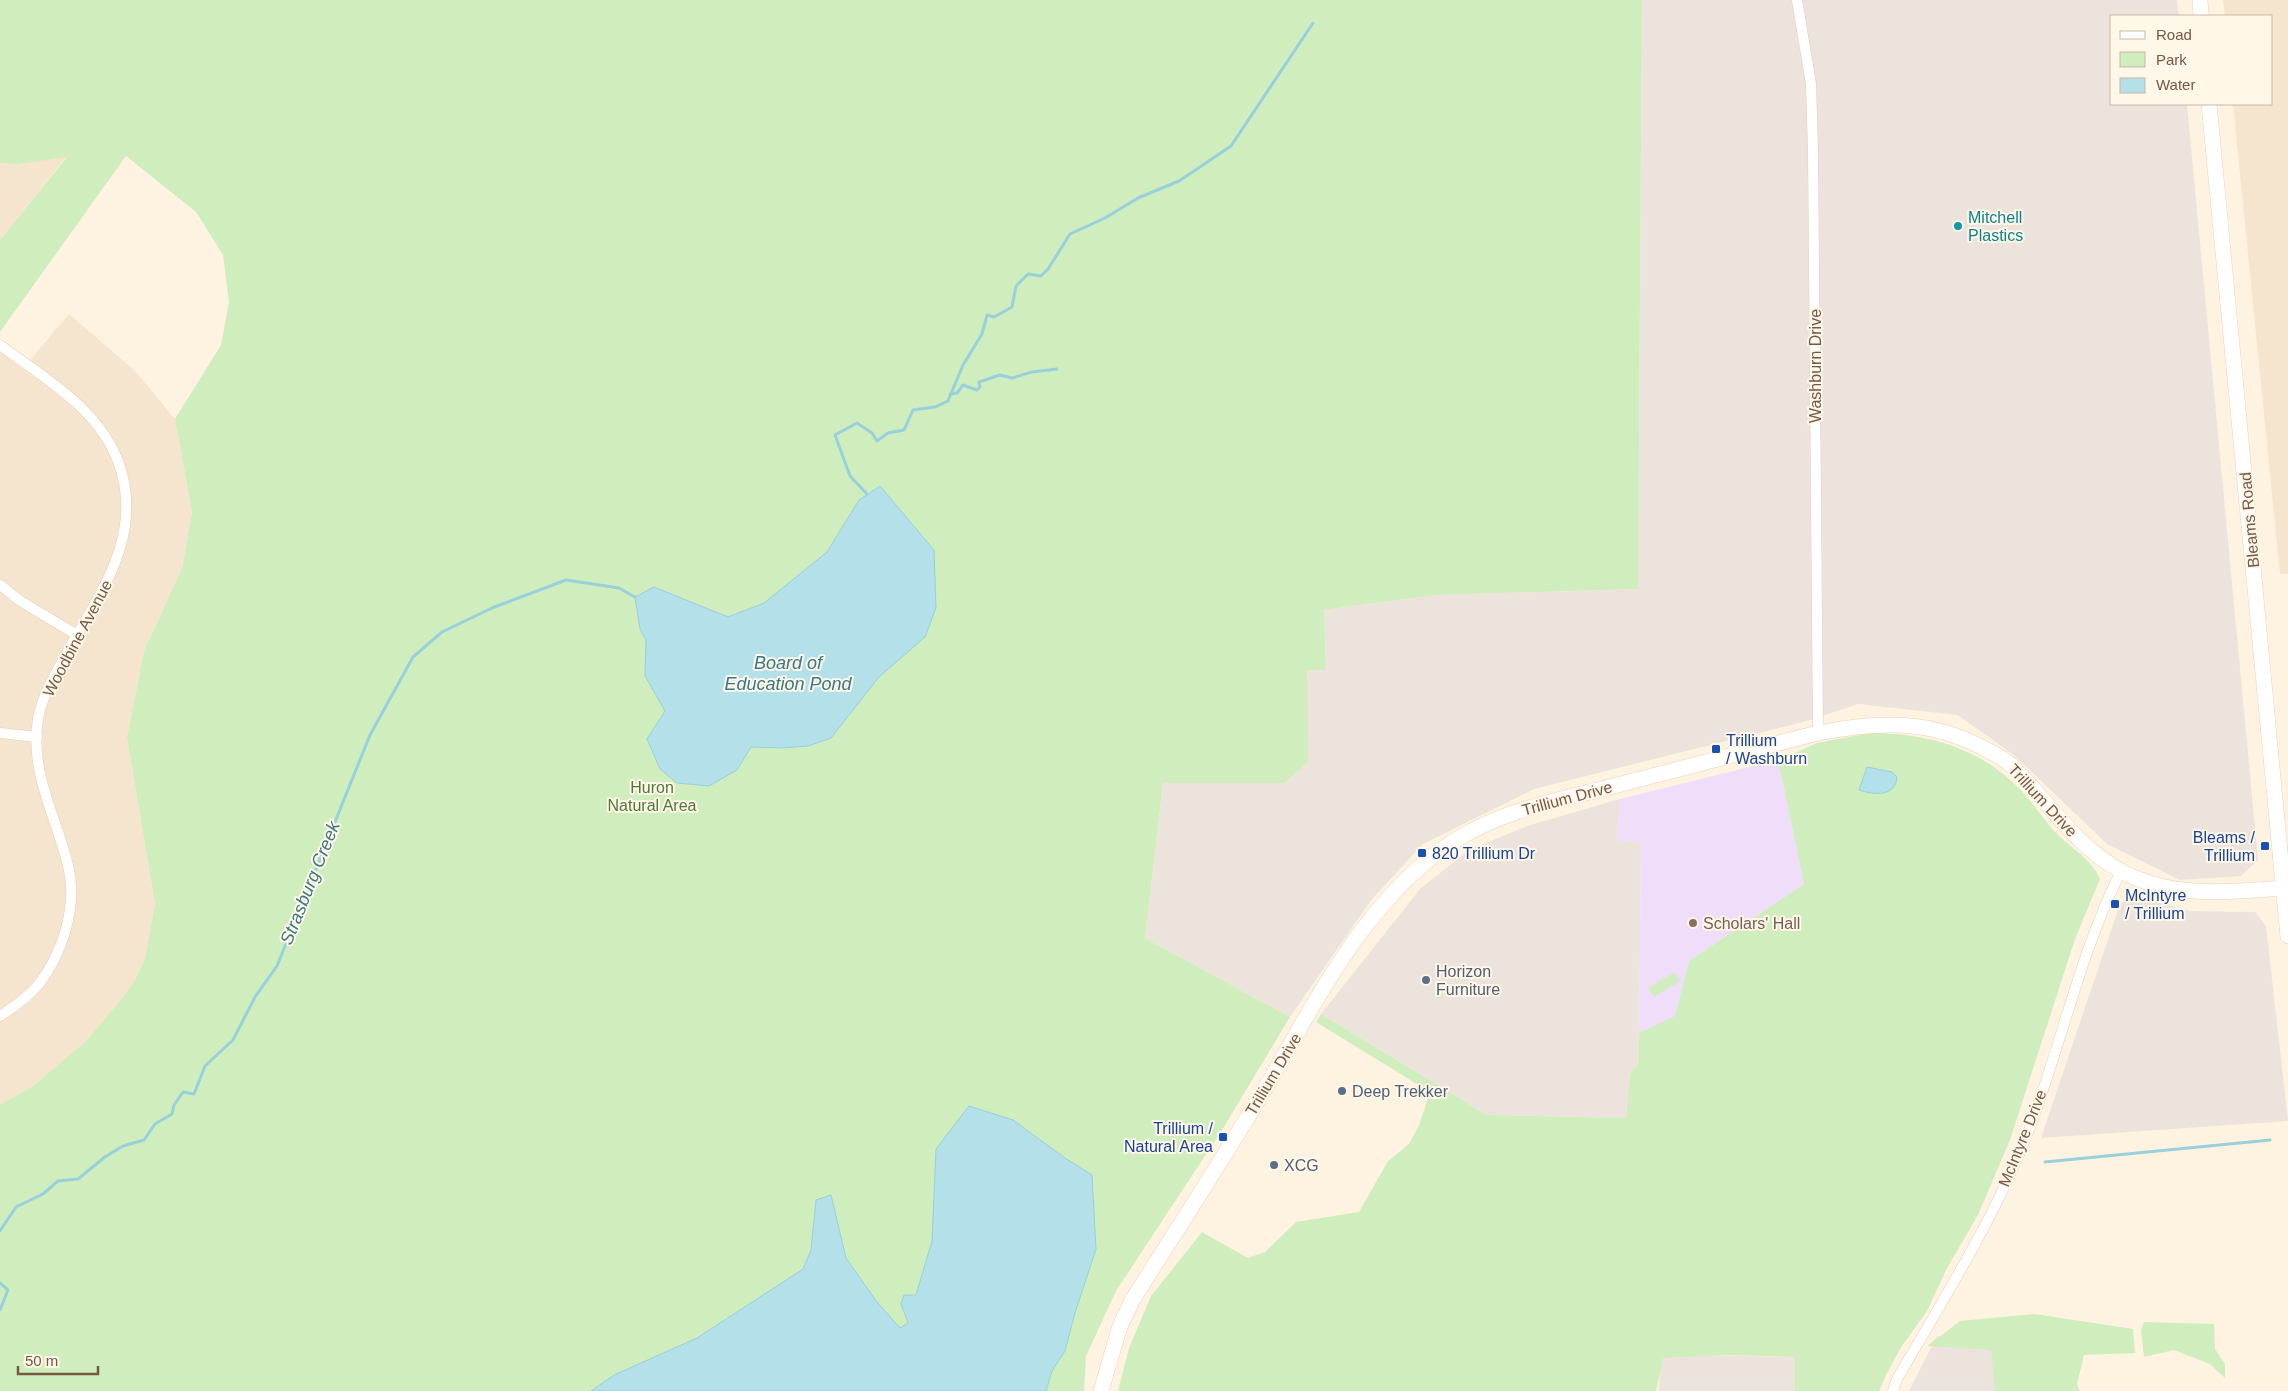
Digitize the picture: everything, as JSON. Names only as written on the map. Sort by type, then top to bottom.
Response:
[{"type":"street","name":"Washburn Drive","points":[[1797,0],[1811,84],[1813,132],[1818,733]]},
{"type":"street","points":[[2200,0],[2201,15]]},
{"type":"street","name":"Bleams Road","points":[[2209,105],[2286,887],[2288,936]]},
{"type":"street","name":"Woodbine Avenue","points":[[0,345],[79,405],[100,428],[119,464],[126,504],[124,539],[114,568],[51,680],[38,719],[38,763],[45,799],[69,871],[71,893],[68,920],[61,945],[38,984],[26,997],[0,1016]]},
{"type":"street","points":[[0,585],[18,600],[77,634]]},
{"type":"street","name":"Trillium Drive","points":[[1101,1391],[1120,1326],[1133,1299],[1232,1143],[1346,953],[1388,896],[1418,867],[1460,838],[1493,820],[1521,810],[1818,733],[1850,727],[1895,723],[1938,729],[1977,744],[2008,762],[2087,848],[2121,871],[2167,889],[2212,893],[2286,887]]},
{"type":"street","points":[[0,733],[37,737]]},
{"type":"street","name":"McIntyre Drive","points":[[1893,1391],[1897,1379],[1978,1237],[2012,1169],[2027,1134],[2096,925],[2121,871]]},
{"type":"shaded area","points":[[1642,0],[2177,0],[2179,15],[2110,15],[2110,105],[2187,105],[2258,860],[2241,876],[2180,880],[2107,844],[2015,756],[1958,715],[1858,704],[1807,721],[1534,789],[1423,844],[1372,899],[1290,1017],[1145,938],[1163,783],[1283,783],[1307,762],[1307,670],[1326,670],[1324,610],[1436,595],[1638,589]]},
{"type":"shaded area","points":[[2223,0],[2288,0],[2288,574],[2280,574],[2233,105],[2273,105],[2273,15],[2225,15]]},
{"type":"shaded area","points":[[67,156],[0,240],[0,163],[19,164]]},
{"type":"shaded area","points":[[69,314],[135,371],[175,419],[192,512],[182,568],[144,651],[127,737],[155,904],[145,958],[135,980],[86,1041],[33,1086],[0,1105],[0,350],[26,365]]},
{"type":"shaded area","name":"Scholars' Hall","points":[[1778,760],[1804,884],[1689,961],[1675,1017],[1639,1033],[1641,842],[1617,841],[1620,799]]},
{"type":"shaded area","points":[[1620,799],[1617,841],[1641,842],[1639,1063],[1630,1074],[1626,1118],[1487,1115],[1321,1014],[1420,889],[1469,850],[1527,826]]},
{"type":"shaded area","points":[[2133,895],[2189,911],[2255,912],[2266,926],[2288,1121],[2041,1138],[2120,904]]},
{"type":"shaded area","points":[[1937,1336],[2014,1339],[2017,1391],[1909,1391]]},
{"type":"shaded area","points":[[1660,1354],[1795,1357],[1795,1391],[1659,1391]]},
{"type":"green space","name":"Huron Natural Area","points":[[0,0],[1642,0],[1638,589],[1436,595],[1324,610],[1326,670],[1307,670],[1308,762],[1284,783],[1163,783],[1145,938],[1290,1017],[1222,1130],[1116,1291],[1086,1356],[1084,1391],[0,1391],[0,1105],[33,1086],[86,1041],[135,980],[145,958],[155,904],[127,737],[144,651],[182,568],[192,512],[175,419],[221,345],[229,302],[223,255],[196,212],[126,156],[0,332],[0,240],[67,157],[19,164],[0,163]]},
{"type":"green space","points":[[1869,733],[1925,738],[1960,749],[1993,766],[2021,790],[2053,830],[2091,865],[2100,879],[2075,939],[2010,1140],[1978,1215],[1946,1270],[1927,1311],[1900,1349],[1879,1391],[1795,1391],[1795,1357],[1726,1355],[1663,1358],[1656,1391],[1118,1391],[1129,1348],[1151,1296],[1202,1232],[1248,1258],[1265,1252],[1296,1222],[1359,1212],[1388,1161],[1409,1144],[1419,1125],[1429,1095],[1420,1086],[1316,1022],[1321,1014],[1487,1115],[1626,1118],[1630,1074],[1639,1063],[1639,1033],[1675,1016],[1689,961],[1804,884],[1778,760],[1817,743]]},
{"type":"green space","points":[[1674,972],[1680,981],[1654,997],[1648,988]]},
{"type":"green space","points":[[2035,1314],[2133,1329],[2135,1353],[2084,1355],[2077,1384],[2080,1391],[1995,1391],[1991,1350],[1927,1346],[1960,1321]]},
{"type":"green space","points":[[2144,1322],[2214,1324],[2215,1349],[2225,1364],[2225,1378],[2210,1364],[2174,1350],[2144,1357],[2141,1330]]},
{"type":"water","name":"Board of Education Pond","points":[[880,486],[934,550],[936,608],[925,637],[879,677],[831,738],[808,746],[782,748],[751,747],[737,770],[709,786],[677,783],[660,769],[647,739],[665,711],[645,676],[646,640],[640,629],[635,597],[654,587],[728,617],[764,603],[827,552],[859,500]]},
{"type":"water","points":[[1867,767],[1892,772],[1897,777],[1896,784],[1893,788],[1883,793],[1859,790]]},
{"type":"water","points":[[969,1106],[1013,1120],[1092,1175],[1096,1249],[1065,1351],[1052,1371],[1046,1391],[591,1391],[614,1375],[697,1338],[803,1269],[811,1250],[816,1200],[831,1195],[846,1258],[877,1302],[900,1328],[908,1323],[901,1304],[904,1295],[916,1295],[932,1241],[936,1149]]},
{"type":"waterway","points":[[867,494],[850,476],[835,435],[857,423],[872,433],[877,441],[888,433],[904,430],[913,410],[935,407],[948,401],[963,365],[982,334],[987,315],[994,317],[1012,307],[1016,286],[1028,274],[1041,276],[1048,269],[1070,234],[1105,218],[1138,198],[1179,181],[1231,146],[1313,23]]},
{"type":"waterway","points":[[950,394],[957,393],[963,385],[977,390],[980,387],[979,382],[1000,375],[1012,378],[1032,372],[1057,369]]},
{"type":"waterway","name":"Strasburg Creek","points":[[0,1231],[16,1207],[43,1194],[58,1181],[78,1179],[105,1157],[123,1146],[144,1140],[155,1124],[172,1114],[174,1105],[183,1092],[194,1094],[205,1066],[233,1040],[255,997],[277,966],[370,735],[413,657],[442,632],[492,608],[566,580],[619,588],[635,597]]},
{"type":"waterway","points":[[2045,1162],[2270,1140]]},
{"type":"waterway","name":"Strasburg Creek","points":[[0,1283],[8,1290],[0,1310]]},
{"type":"place","name":"Mitchell Plastics","points":[[1958,226]]},
{"type":"place","name":"Trillium / Washburn","points":[[1716,749]]},
{"type":"place","name":"Bleams / Trillium","points":[[2265,846]]},
{"type":"place","name":"820 Trillium Dr","points":[[1422,853]]},
{"type":"place","name":"McIntyre / Trillium","points":[[2115,904]]},
{"type":"place","name":"Scholars' Hall","points":[[1693,923]]},
{"type":"place","name":"Horizon Furniture","points":[[1426,980]]},
{"type":"place","name":"Deep Trekker","points":[[1342,1091]]},
{"type":"place","name":"Trillium / Natural Area","points":[[1223,1137]]},
{"type":"place","name":"XCG","points":[[1274,1165]]}]
